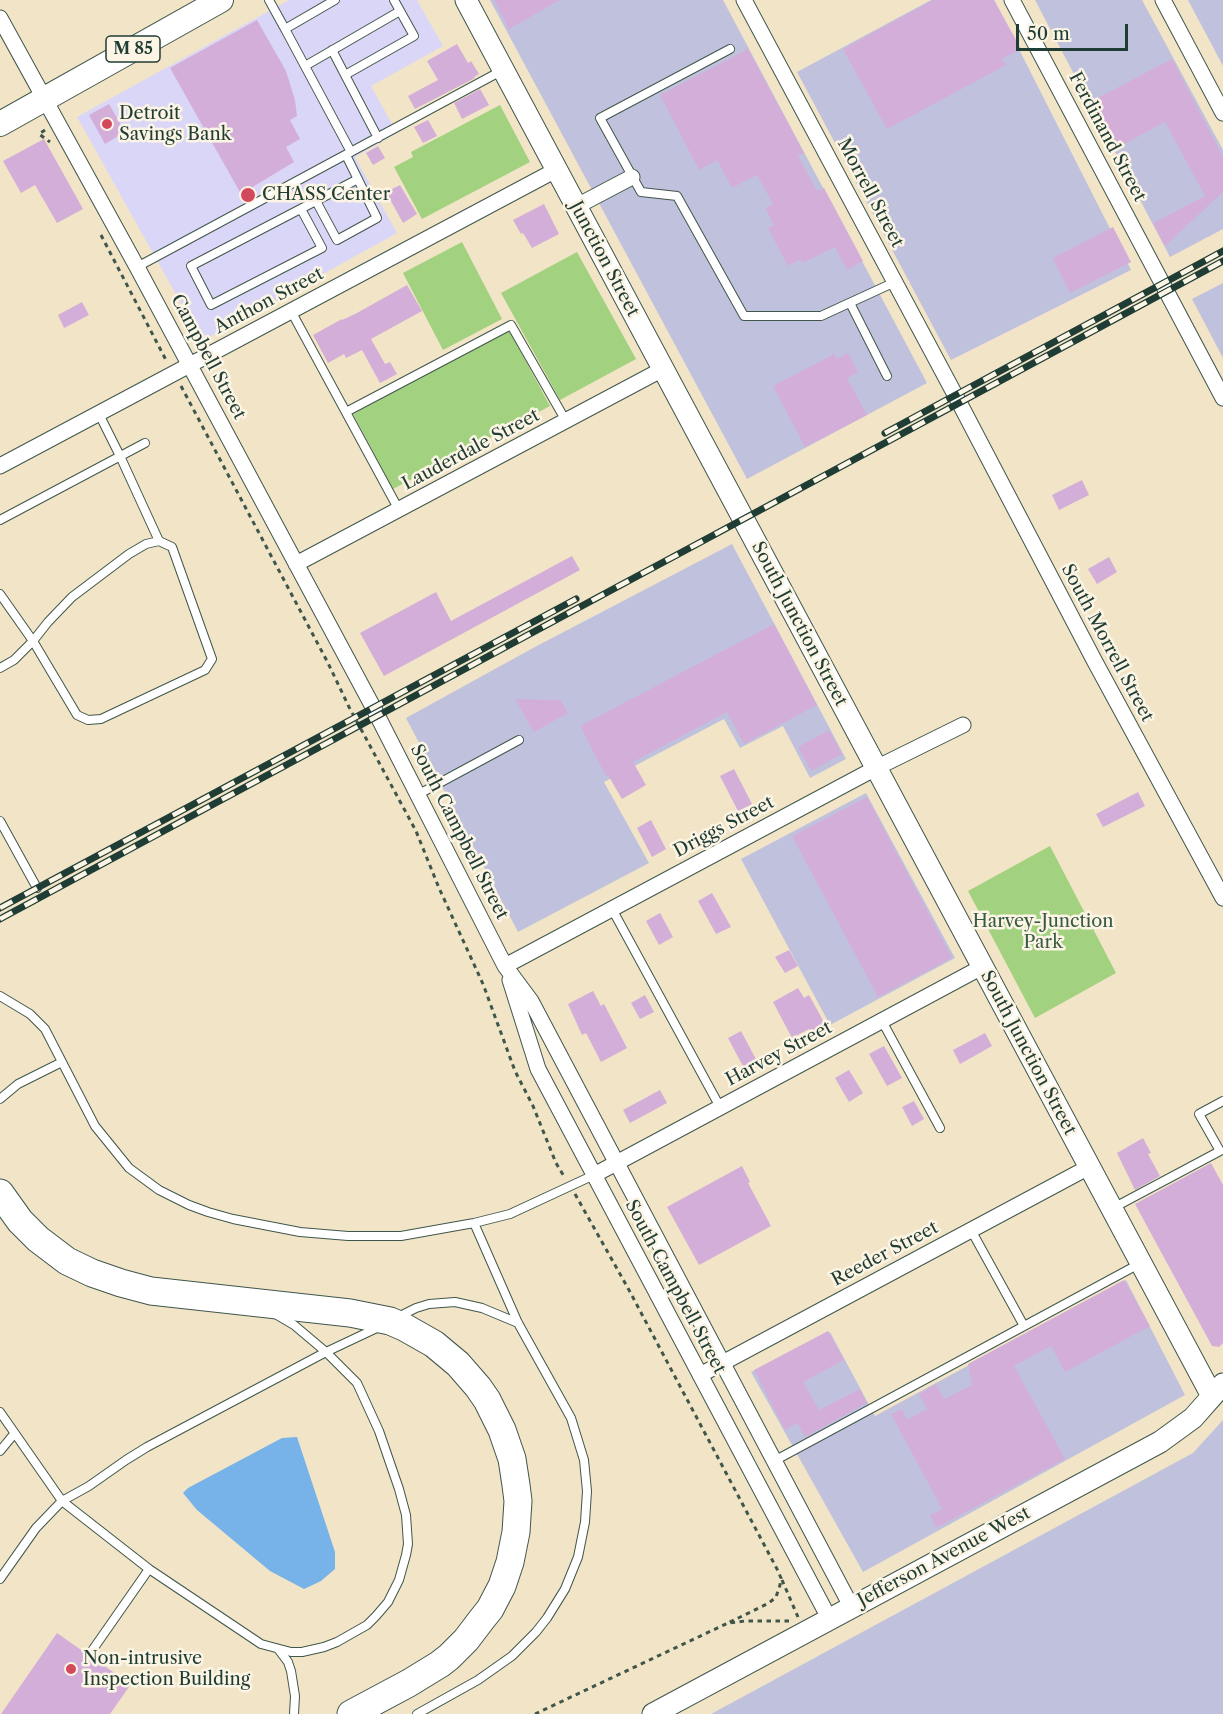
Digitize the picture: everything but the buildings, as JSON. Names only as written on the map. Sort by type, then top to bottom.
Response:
[{"type":"highway","points":[[0,1193],[29,1231],[46,1246],[67,1261],[109,1280],[167,1293],[350,1313],[390,1321],[446,1353],[467,1373],[483,1394],[502,1430],[512,1459],[516,1485],[517,1517],[510,1562],[502,1586],[490,1609],[474,1631],[440,1664],[351,1714]]},
{"type":"main road","name":"M 85","points":[[0,124],[221,0]]},
{"type":"street","name":"Junction Street","points":[[466,0],[743,518]]},
{"type":"street","name":"Morrell Street","points":[[744,0],[960,404]]},
{"type":"street","name":"Ferdinand Street","points":[[1012,0],[1223,398]]},
{"type":"street","points":[[1163,0],[1223,113]]},
{"type":"street","name":"Campbell Street","points":[[0,18],[190,365],[377,716]]},
{"type":"street","name":"Anthon Street","points":[[0,466],[556,170]]},
{"type":"street","points":[[577,207],[632,177]]},
{"type":"street","name":"Lauderdale Street","points":[[296,564],[663,369]]},
{"type":"street","name":"South Morrell Street","points":[[960,404],[1094,660],[1223,898]]},
{"type":"street","name":"South Junction Street","points":[[743,518],[1140,1263],[1217,1390]]},
{"type":"street","name":"South Campbell Street","points":[[377,716],[419,794],[505,966],[538,1069],[825,1611]]},
{"type":"street","name":"Driggs Street","points":[[505,966],[876,768],[963,725]]},
{"type":"street","name":"South Campbell Street","points":[[505,966],[531,1001],[851,1606]]},
{"type":"street","name":"Harvey Street","points":[[594,1175],[982,967]]},
{"type":"street","name":"Reeder Street","points":[[700,1375],[1089,1167]]},
{"type":"street","name":"Jefferson Avenue West","points":[[653,1714],[825,1611],[851,1606],[1160,1442],[1193,1418],[1217,1390]]},
{"type":"lane","points":[[269,0],[349,153],[358,179],[377,218],[337,240],[316,201]]},
{"type":"lane","points":[[285,29],[335,0]]},
{"type":"lane","points":[[345,75],[414,36],[394,0]]},
{"type":"lane","points":[[305,66],[400,10]]},
{"type":"lane","points":[[730,49],[600,118],[641,192],[676,196],[744,316],[821,316],[895,282]]},
{"type":"lane","points":[[332,50],[378,138]]},
{"type":"lane","points":[[137,267],[503,70]]},
{"type":"lane","points":[[301,209],[322,248],[211,305],[191,266],[358,179]]},
{"type":"lane","points":[[850,303],[887,376]]},
{"type":"lane","points":[[291,311],[399,510]]},
{"type":"lane","points":[[346,412],[511,325],[566,421]]},
{"type":"lane","points":[[99,414],[159,541]]},
{"type":"lane","points":[[0,520],[145,443]]},
{"type":"lane","points":[[0,594],[33,641],[77,715],[88,720],[101,719],[205,670],[212,659],[172,547],[159,541],[146,544],[129,554],[72,597],[48,621],[33,641],[14,660],[0,668]]},
{"type":"lane","points":[[419,794],[519,740]]},
{"type":"lane","points":[[0,820],[37,888]]},
{"type":"lane","points":[[612,909],[720,1107]]},
{"type":"lane","points":[[0,996],[21,1007],[38,1020],[45,1029],[87,1112],[105,1140],[129,1168],[159,1190],[189,1205],[233,1218],[300,1232],[326,1235],[401,1236],[474,1224],[510,1214],[594,1175]]},
{"type":"lane","points":[[882,1021],[940,1128]]},
{"type":"lane","points":[[0,1099],[18,1084],[62,1062]]},
{"type":"lane","points":[[1111,1209],[1220,1151],[1199,1114],[1223,1101]]},
{"type":"lane","points":[[417,1714],[478,1680],[512,1656],[536,1632],[565,1589],[578,1557],[586,1506],[586,1476],[581,1446],[571,1418],[518,1323],[474,1224]]},
{"type":"lane","points":[[971,1230],[1024,1326]]},
{"type":"lane","points":[[774,1461],[1140,1263]]},
{"type":"lane","points":[[0,1413],[62,1501],[149,1569],[261,1644],[279,1650],[302,1652],[337,1642],[367,1625],[394,1592],[406,1555],[407,1529],[403,1502],[379,1431],[357,1383],[326,1352],[285,1320],[268,1310],[244,1301]]},
{"type":"lane","points":[[0,1579],[36,1528],[62,1501],[147,1447],[326,1352],[416,1308],[429,1304],[455,1302],[482,1308],[518,1323]]},
{"type":"lane","points":[[0,1450],[14,1434]]},
{"type":"lane","points":[[89,1655],[149,1569]]},
{"type":"lane","points":[[279,1650],[288,1662],[291,1671],[295,1696],[294,1714]]},
{"type":"path","points":[[39,134],[55,149]]},
{"type":"path","points":[[98,230],[416,831],[483,984],[515,1071],[533,1106],[556,1163],[629,1290],[777,1569],[798,1617]]},
{"type":"path","points":[[535,1714],[769,1603],[776,1597],[781,1578]]},
{"type":"path","points":[[728,1623],[792,1621],[798,1617],[825,1611]]},
{"type":"shaded area","name":"CHASS Center","points":[[289,0],[417,0],[443,46],[371,86],[397,133],[355,157],[397,233],[202,341],[77,117]]},
{"type":"shaded area","points":[[490,0],[723,0],[927,383],[747,479]]},
{"type":"shaded area","points":[[931,0],[994,0],[1131,270],[951,360],[797,72]]},
{"type":"shaded area","points":[[1035,0],[1142,0],[1223,150],[1223,229],[1170,257]]},
{"type":"shaded area","points":[[1188,0],[1223,0],[1223,66]]},
{"type":"shaded area","points":[[1223,283],[1223,358],[1192,299]]},
{"type":"shaded area","points":[[732,544],[846,759],[810,778],[783,726],[740,748],[724,719],[604,782],[649,863],[518,932],[406,718],[533,648]]},
{"type":"shaded area","points":[[866,793],[955,958],[830,1025],[741,859]]},
{"type":"shaded area","points":[[1126,1280],[1185,1395],[863,1572],[751,1372],[830,1332],[875,1416]]},
{"type":"shaded area","points":[[1223,1420],[1223,1714],[711,1714],[1193,1453]]},
{"type":"green space","points":[[500,105],[530,162],[422,219],[394,167],[413,157],[411,152]]},
{"type":"green space","points":[[462,242],[502,319],[443,350],[403,273]]},
{"type":"green space","points":[[577,252],[636,359],[560,400],[501,293]]},
{"type":"green space","points":[[509,330],[550,406],[393,489],[353,414]]},
{"type":"green space","name":"Harvey-Junction Park","points":[[1050,846],[1116,973],[1035,1018],[968,891]]},
{"type":"water","points":[[297,1437],[335,1552],[335,1569],[321,1581],[304,1589],[270,1571],[197,1510],[183,1493],[188,1488],[282,1438]]},
{"type":"railway","points":[[885,433],[1223,251]]},
{"type":"railway","points":[[0,919],[1223,261]]},
{"type":"railway","points":[[0,908],[576,599]]},
{"type":"place","name":"Detroit Savings Bank","points":[[107,124]]},
{"type":"place","name":"CHASS Center","points":[[248,195]]},
{"type":"place","name":"Non-intrusive Inspection Building","points":[[71,1669]]}]
